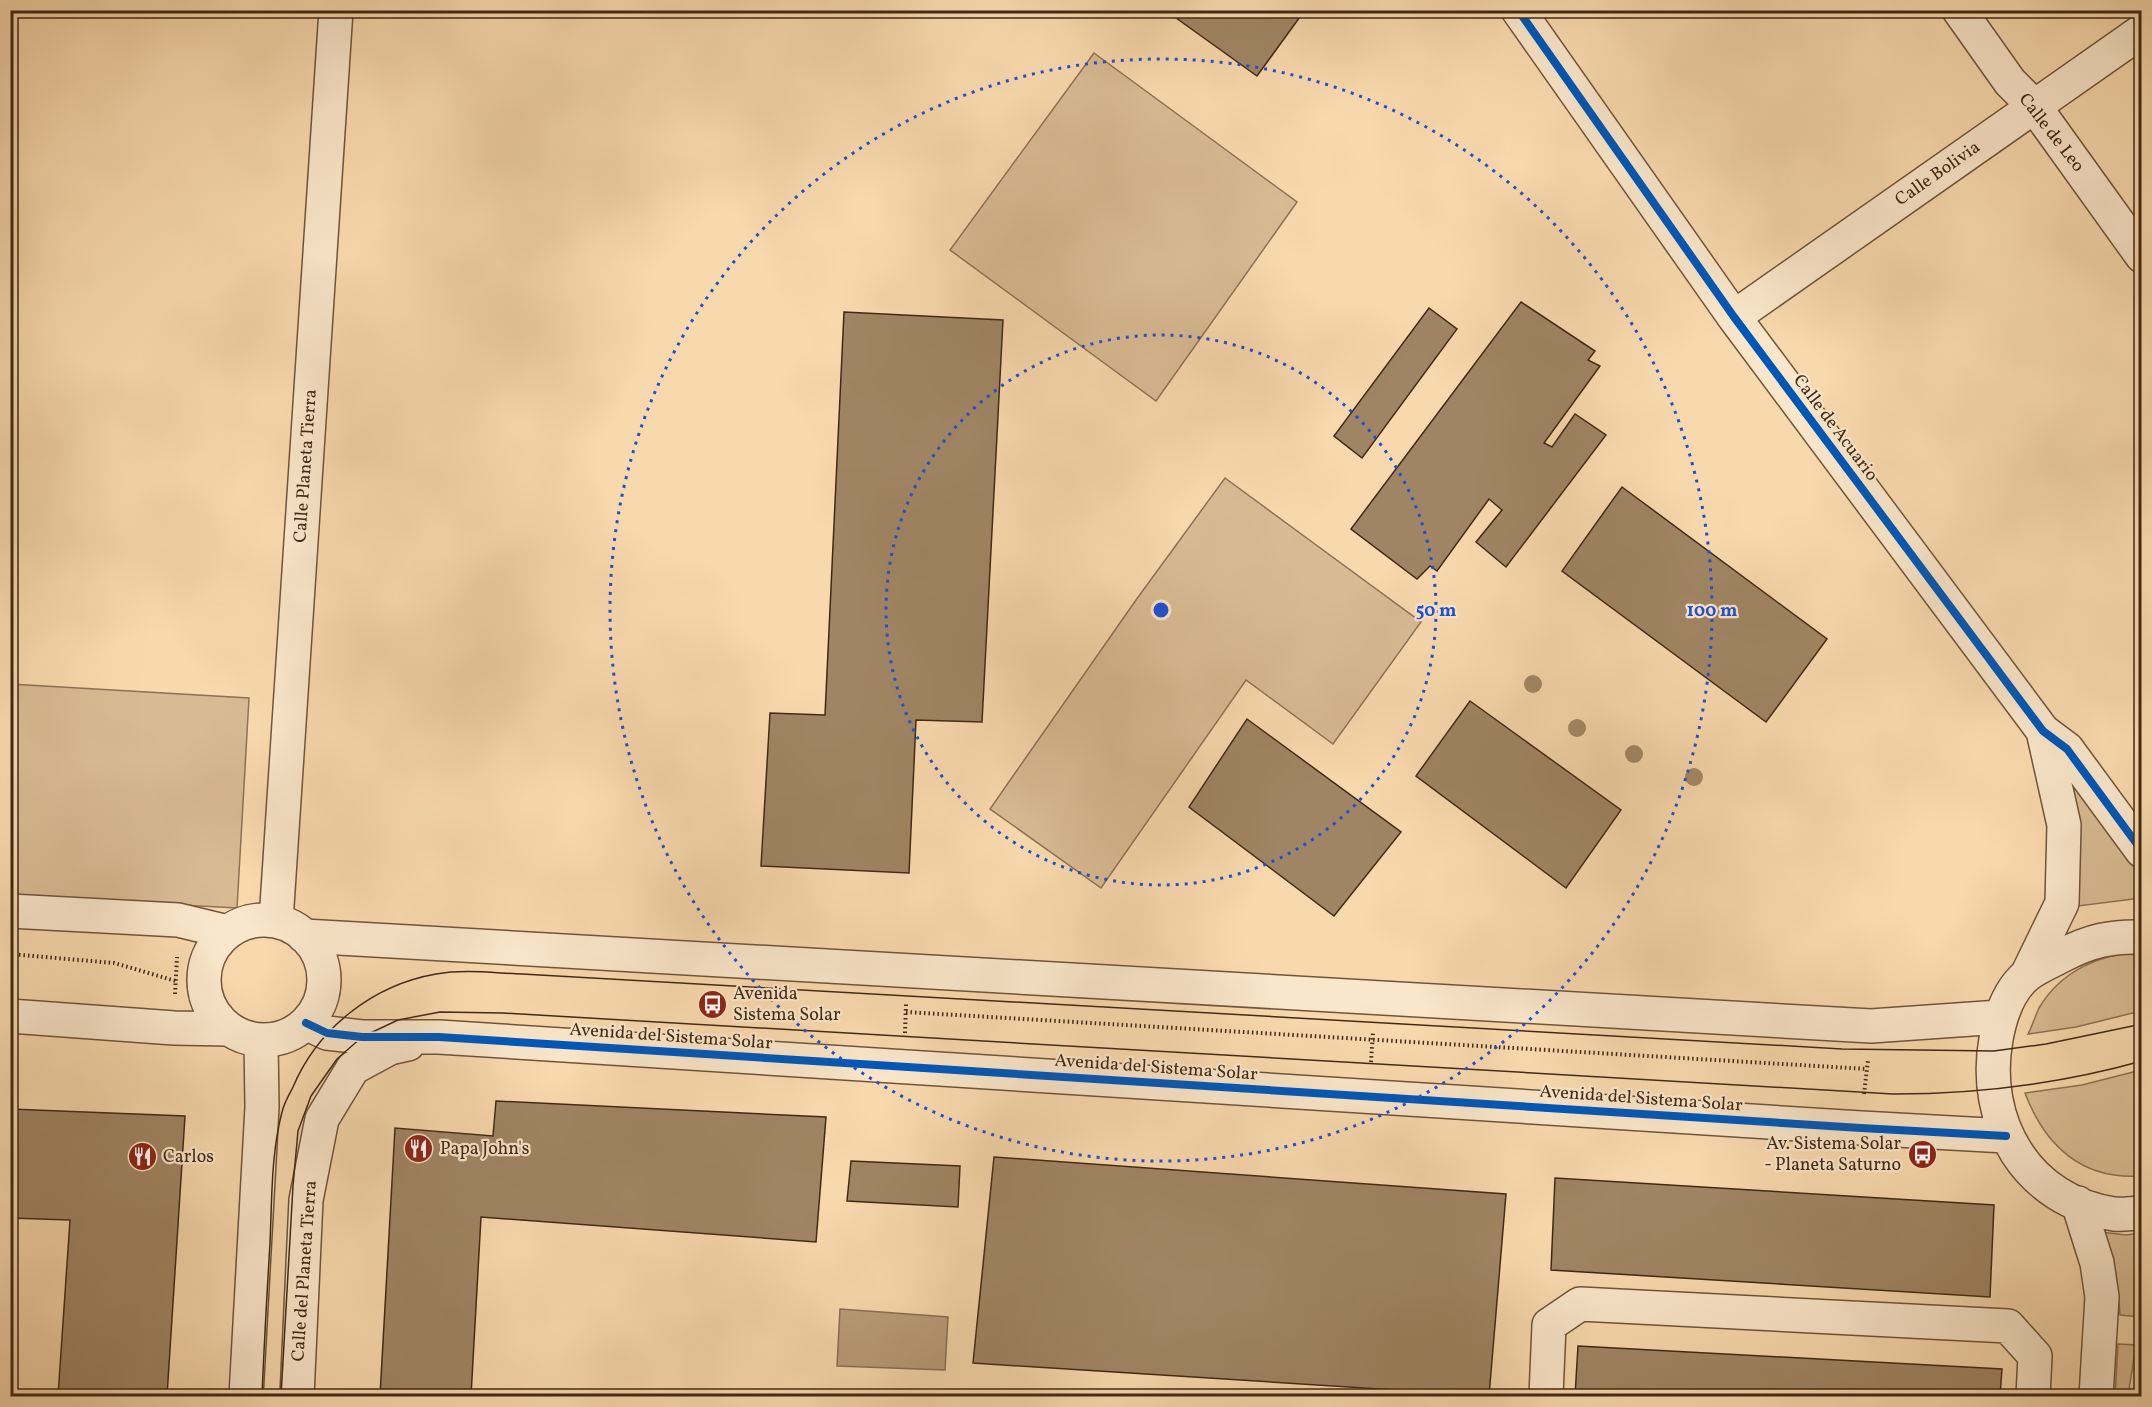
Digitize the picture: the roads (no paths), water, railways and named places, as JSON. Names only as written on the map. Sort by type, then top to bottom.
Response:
[{"type":"street","name":"Calle Planeta Tierra","points":[[290,929],[336,10]]},
{"type":"street","name":"Calle de Acuario","points":[[1518,10],[1734,317],[2043,731],[2067,749],[2137,836]]},
{"type":"street","name":"Calle de Leo","points":[[1959,10],[2010,82],[2034,106],[2142,256]]},
{"type":"street","name":"Calle Bolivia","points":[[1734,317],[2142,31]]},
{"type":"street","name":"Calle de Acuario","points":[[2043,731],[2064,825],[2062,903],[2027,975],[2011,996],[2000,1017],[1994,1051],[1993,1091],[2006,1136],[2024,1164],[2049,1187],[2078,1203],[2115,1214],[2142,1213]]},
{"type":"street","points":[[10,911],[178,920],[228,932]]},
{"type":"street","points":[[290,929],[316,951],[323,969],[324,989],[318,1008],[306,1023],[292,1034],[277,1039],[261,1041],[244,1037],[228,1029],[215,1016],[207,999],[204,981],[207,962],[215,945],[228,932],[242,924],[259,920],[290,929],[907,970],[1871,1026],[2000,1017]]},
{"type":"street","points":[[2027,975],[2084,944],[2119,936],[2142,937]]},
{"type":"street","points":[[10,1016],[174,1028],[228,1029]]},
{"type":"street","name":"Avenida del Sistema Solar","points":[[306,1023],[327,1033],[362,1037],[439,1037],[2006,1136]]},
{"type":"street","name":"Calle del Planeta Tierra","points":[[297,1396],[306,1200],[322,1119],[353,1068],[390,1048],[439,1037]]},
{"type":"street","points":[[246,1396],[262,1107],[261,1041]]},
{"type":"street","points":[[2078,1203],[2097,1263],[2102,1297],[2096,1396]]},
{"type":"street","points":[[1546,1396],[1549,1325],[1580,1304],[2008,1326],[2035,1356],[2032,1396]]},
{"type":"tram line","points":[[262,1396],[274,1160],[278,1128],[285,1102],[317,1046],[350,1012],[391,988],[436,974],[490,972],[1842,1049],[1994,1051],[2046,1044],[2142,1024]]},
{"type":"tram line","points":[[281,1396],[298,1131],[311,1096],[337,1059],[362,1037],[398,1020],[440,1012],[503,1013],[1893,1094],[1987,1090],[2049,1082],[2142,1061]]},
{"type":"place","name":"Avenida Sistema Solar","points":[[712,1004]]},
{"type":"place","name":"Papa John's","points":[[419,1149]]},
{"type":"place","name":"Av. Sistema Solar - Planeta Saturno","points":[[1922,1154]]},
{"type":"place","name":"Carlos","points":[[142,1157]]}]
